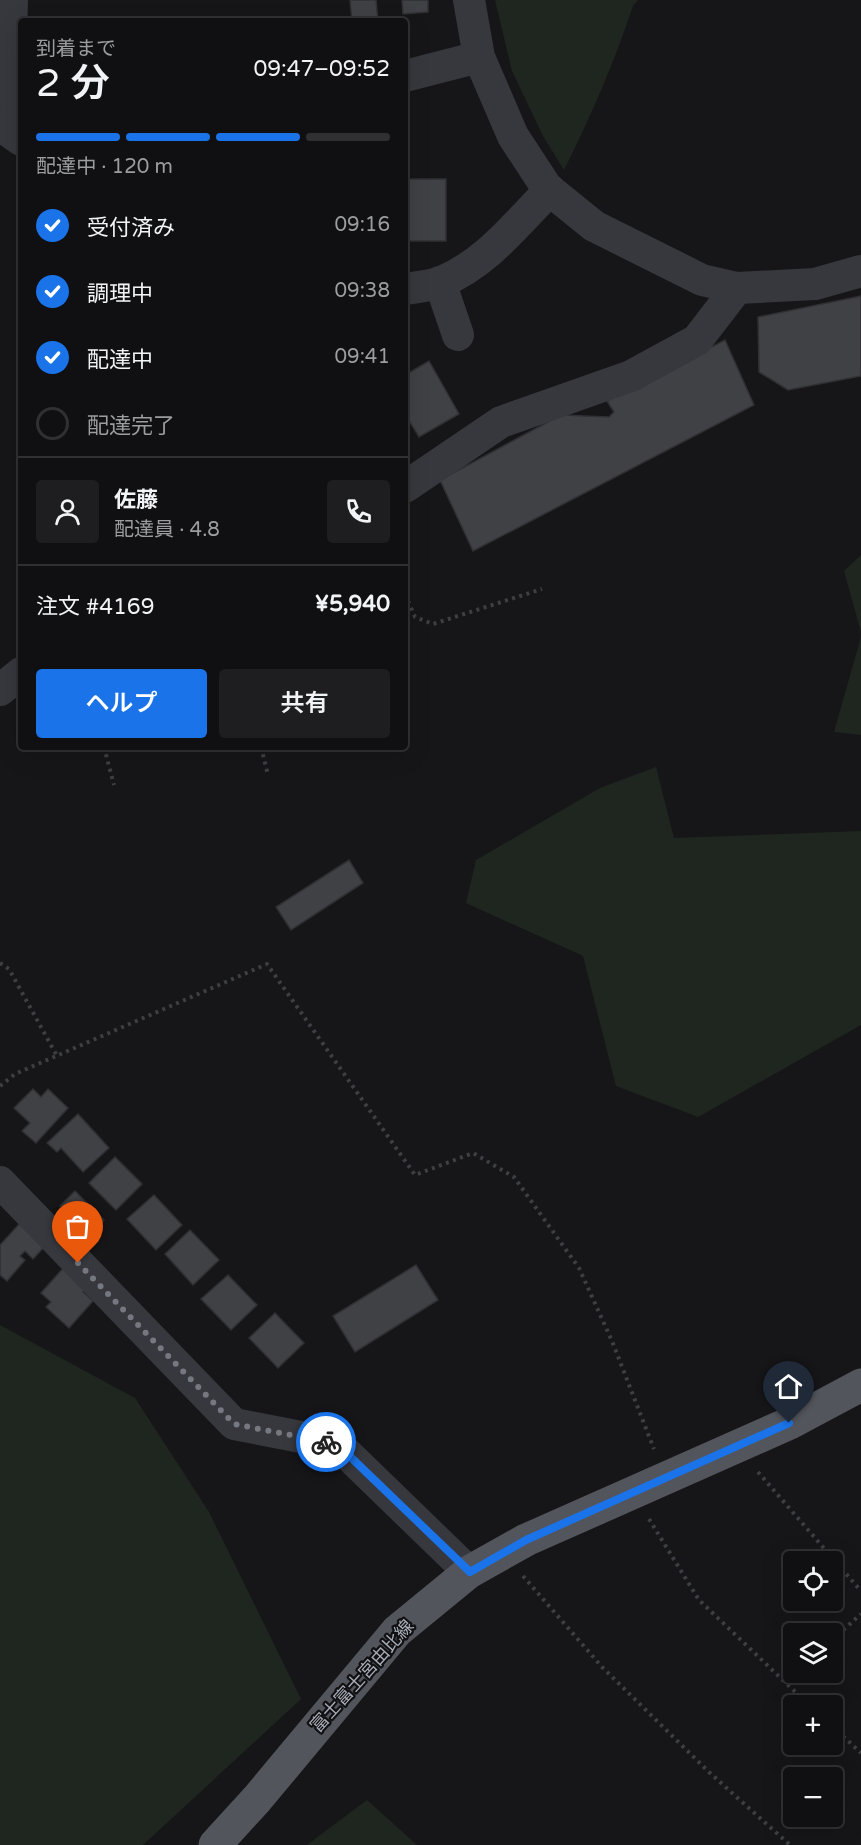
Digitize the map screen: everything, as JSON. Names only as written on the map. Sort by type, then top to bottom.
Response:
[{"type":"main road","name":"富士富士宮由比線","points":[[215,1845],[257,1799],[397,1631],[470,1572],[526,1540],[789,1423],[861,1385]]},
{"type":"street","points":[[12,0],[8,107],[18,132]]},
{"type":"street","points":[[470,0],[479,57],[513,136],[550,190],[594,226],[702,280],[736,288],[815,284],[861,272]]},
{"type":"street","points":[[408,75],[479,57]]},
{"type":"street","points":[[408,288],[440,282],[473,264],[499,243],[550,190]]},
{"type":"street","points":[[440,282],[458,335]]},
{"type":"street","points":[[408,485],[501,422],[632,376],[697,340],[736,288]]},
{"type":"street","points":[[0,690],[18,675]]},
{"type":"street","points":[[0,1182],[234,1424],[337,1444],[470,1572]]},
{"type":"path","points":[[408,601],[415,617],[433,624],[542,589]]},
{"type":"path","points":[[105,750],[114,785]]},
{"type":"path","points":[[262,750],[268,775]]},
{"type":"path","points":[[0,963],[9,969],[57,1056]]},
{"type":"path","points":[[0,1086],[15,1074],[267,964],[415,1175],[473,1153],[514,1178],[579,1268],[612,1341],[665,1478]]},
{"type":"path","points":[[736,1446],[861,1591]]},
{"type":"path","points":[[633,1493],[699,1600],[783,1679]]},
{"type":"path","points":[[503,1553],[602,1667],[711,1774],[790,1845]]},
{"type":"path","points":[[843,1630],[861,1614]]},
{"type":"path","points":[[787,1683],[799,1695]]},
{"type":"path","points":[[843,1736],[861,1753]]},
{"type":"shaded area","points":[[495,0],[638,0],[633,6],[602,89],[564,170],[543,136],[512,71]]},
{"type":"shaded area","points":[[861,555],[861,632],[844,571]]},
{"type":"shaded area","points":[[861,637],[861,735],[834,732]]},
{"type":"shaded area","points":[[656,767],[674,838],[861,831],[861,1025],[698,1117],[616,1086],[583,956],[466,903],[476,860],[600,788]]},
{"type":"shaded area","points":[[0,1325],[135,1398],[209,1512],[301,1699],[143,1845],[0,1845]]},
{"type":"shaded area","points":[[367,1800],[417,1845],[307,1845]]},
{"type":"building","points":[[350,0],[376,0],[378,18],[352,18]]},
{"type":"building","points":[[402,0],[428,0],[428,12],[403,14]]},
{"type":"building","points":[[408,179],[446,179],[446,241],[408,241]]},
{"type":"building","points":[[861,296],[861,376],[788,390],[759,372],[758,317]]},
{"type":"building","points":[[725,340],[754,405],[473,551],[440,480],[561,415],[609,417],[614,412],[607,401]]},
{"type":"building","points":[[429,361],[459,414],[419,437],[408,419],[408,373]]},
{"type":"building","points":[[349,860],[363,883],[291,930],[276,907]]},
{"type":"building","points":[[33,1089],[41,1097],[48,1089],[68,1108],[36,1143],[22,1131],[30,1123],[14,1108]]},
{"type":"building","points":[[78,1114],[109,1148],[83,1172],[61,1148],[57,1152],[47,1143]]},
{"type":"building","points":[[115,1157],[142,1184],[116,1210],[89,1183]]},
{"type":"building","points":[[75,1191],[104,1220],[90,1235],[60,1206]]},
{"type":"building","points":[[154,1195],[182,1225],[156,1250],[127,1219]]},
{"type":"building","points":[[21,1222],[46,1245],[33,1259],[25,1251],[20,1256],[25,1260],[7,1281],[0,1275],[0,1245]]},
{"type":"building","points":[[190,1230],[219,1260],[193,1285],[165,1254]]},
{"type":"building","points":[[66,1265],[89,1286],[83,1292],[93,1301],[69,1328],[46,1307],[51,1302],[41,1293]]},
{"type":"building","points":[[416,1265],[438,1300],[355,1352],[333,1316]]},
{"type":"building","points":[[228,1275],[257,1305],[231,1330],[201,1299]]},
{"type":"building","points":[[275,1313],[304,1343],[278,1368],[249,1338]]},
{"type":"way so far","points":[[78,1263],[234,1424],[326,1442]]},
{"type":"route","points":[[326,1442],[337,1444],[470,1572],[526,1540],[789,1423]]}]
